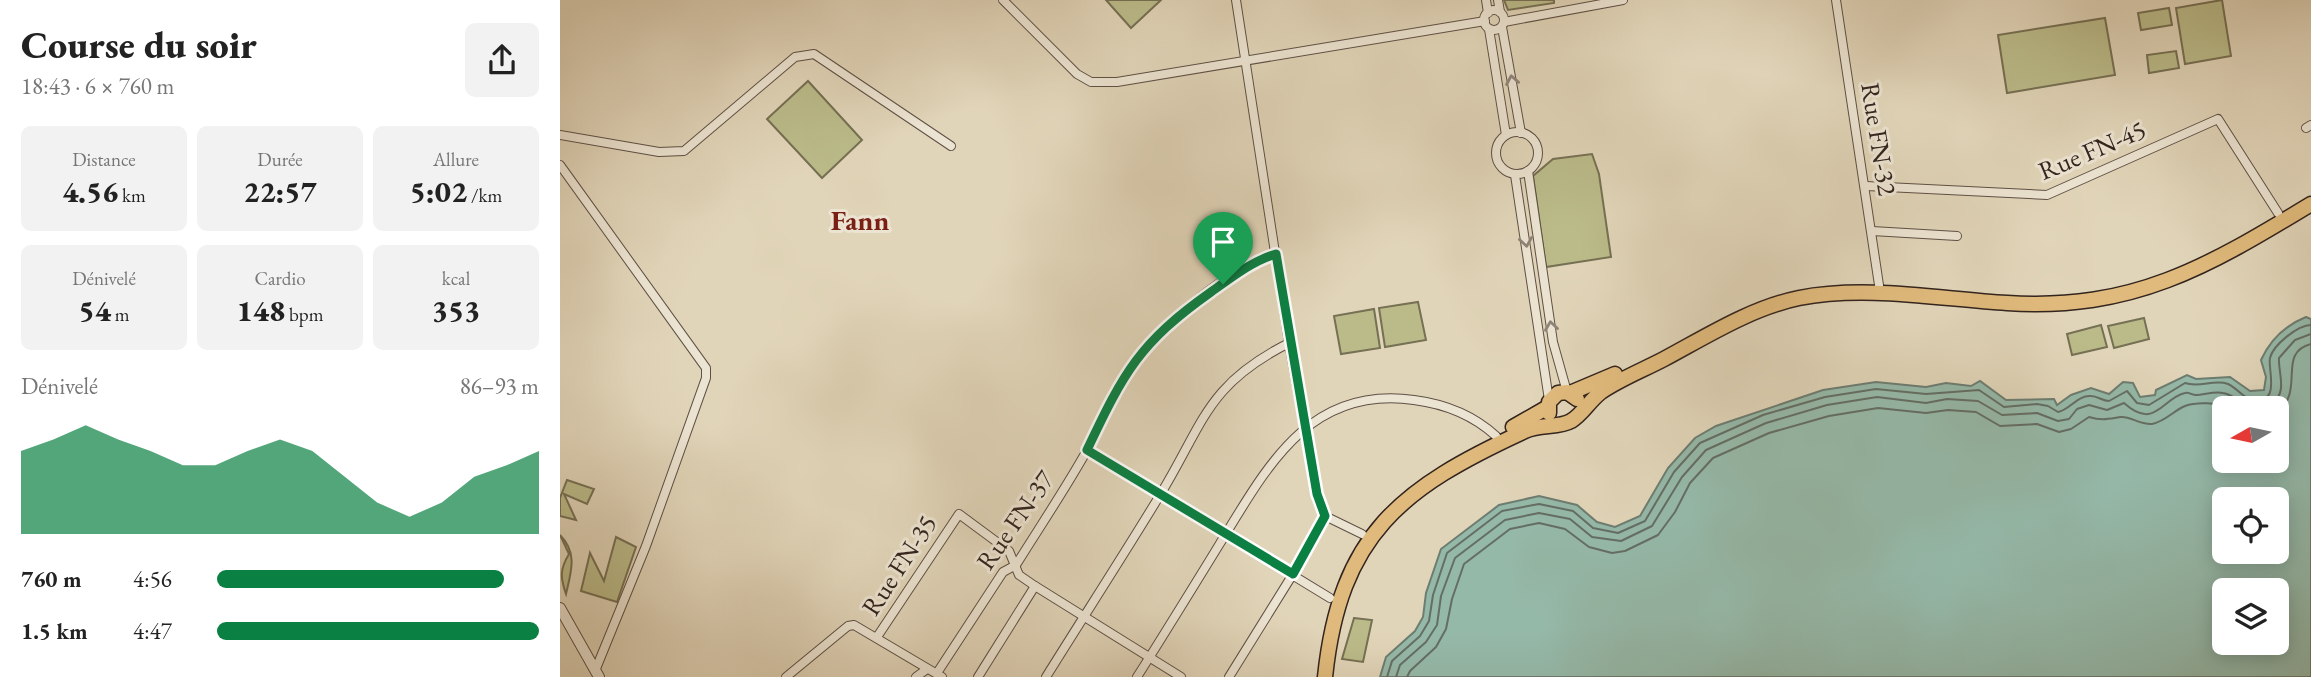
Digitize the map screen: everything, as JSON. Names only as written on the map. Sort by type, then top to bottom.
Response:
[{"type":"highway","points":[[1317,677],[1330,598],[1362,534],[1398,495],[1422,476],[1496,436],[1548,404],[1558,393],[1597,383],[1741,310],[1780,295],[1824,285],[1879,285],[2041,295],[2114,289],[2177,269],[2311,193]]},
{"type":"highway","points":[[1325,677],[1330,631],[1340,594],[1365,546],[1387,516],[1412,493],[1446,471],[1532,428],[1574,420],[1579,412],[1609,387],[1738,320],[1778,304],[1827,293],[2037,304],[2105,299],[2158,285],[2203,267],[2311,204]]},
{"type":"highway","points":[[1568,392],[1578,401],[1579,412]]},
{"type":"highway","points":[[1548,404],[1552,418],[1561,423]]},
{"type":"street","points":[[1003,0],[1077,74],[1091,82],[1116,82],[1487,21],[1503,24],[1623,0]]},
{"type":"street","points":[[1236,0],[1289,343],[1318,502],[1325,516],[1362,534]]},
{"type":"street","points":[[1486,0],[1506,135],[1496,149],[1497,161],[1504,171],[1515,175],[1528,171],[1537,159],[1537,147],[1531,138],[1521,133],[1506,135]]},
{"type":"street","points":[[1498,0],[1521,133]]},
{"type":"street","points":[[1563,0],[1565,10]]},
{"type":"street","name":"Rue FN-32","points":[[1836,0],[1879,285]]},
{"type":"street","points":[[1487,21],[1500,12]]},
{"type":"street","points":[[560,135],[659,152],[684,151],[795,57],[814,54],[951,146]]},
{"type":"street","name":"Rue FN-45","points":[[1866,186],[2047,195],[2218,119],[2277,213]]},
{"type":"street","points":[[560,165],[704,362],[707,372],[646,547],[597,674]]},
{"type":"street","points":[[1528,171],[1553,342],[1568,392]]},
{"type":"street","points":[[1515,175],[1546,368],[1548,404]]},
{"type":"street","points":[[1872,231],[1957,236]]},
{"type":"street","name":"Rue FN-37","points":[[939,675],[1003,572],[1016,565],[1087,450],[1118,386],[1148,343],[1170,322],[1230,278],[1276,254]]},
{"type":"street","points":[[1046,677],[1161,494],[1206,410],[1220,392],[1250,364],[1289,343]]},
{"type":"street","points":[[1137,677],[1265,469],[1305,426],[1346,406],[1396,398],[1450,408],[1470,416],[1496,436]]},
{"type":"street","points":[[1087,450],[1330,598]]},
{"type":"street","name":"Rue FN-35","points":[[877,637],[956,515],[1009,551],[1016,565]]},
{"type":"street","points":[[1229,677],[1293,574],[1325,516]]},
{"type":"street","points":[[1016,565],[1020,575],[1035,586],[1181,677]]},
{"type":"street","points":[[978,677],[1035,586]]},
{"type":"street","points":[[560,608],[597,674]]},
{"type":"street","points":[[786,677],[848,626],[859,626],[939,675]]},
{"type":"street","points":[[916,677],[927,668]]},
{"type":"shaded area","points":[[1106,0],[1161,0],[1131,28]]},
{"type":"shaded area","points":[[1504,0],[1554,0],[1554,3],[1508,10]]},
{"type":"shaded area","points":[[2222,0],[2231,56],[2185,64],[2176,8]]},
{"type":"shaded area","points":[[2169,8],[2172,25],[2141,30],[2138,13]]},
{"type":"shaded area","points":[[2105,18],[2115,75],[2007,93],[1998,35]]},
{"type":"shaded area","points":[[2176,51],[2179,68],[2149,73],[2147,55]]},
{"type":"shaded area","points":[[808,81],[862,140],[822,178],[767,119]]},
{"type":"shaded area","points":[[1592,154],[1599,174],[1611,257],[1546,267],[1533,176],[1553,159]]},
{"type":"shaded area","points":[[1418,302],[1426,340],[1385,347],[1379,308]]},
{"type":"shaded area","points":[[1374,309],[1380,348],[1341,354],[1334,316]]},
{"type":"shaded area","points":[[2144,318],[2149,339],[2114,348],[2108,326]]},
{"type":"shaded area","points":[[2101,325],[2107,347],[2072,355],[2067,334]]},
{"type":"shaded area","points":[[567,480],[594,489],[587,504],[564,494],[576,520],[560,516],[560,498]]},
{"type":"shaded area","points":[[560,535],[569,549],[572,563],[566,594],[562,573],[569,554]]},
{"type":"shaded area","points":[[616,537],[636,547],[617,602],[581,591],[590,553],[604,581]]},
{"type":"shaded area","points":[[1354,618],[1372,620],[1363,662],[1342,659]]},
{"type":"water","points":[[2306,317],[2311,319],[2311,677],[1380,677],[1386,657],[1415,631],[1423,617],[1426,593],[1441,549],[1499,505],[1539,496],[1577,505],[1597,522],[1615,527],[1640,516],[1668,468],[1695,438],[1716,426],[1823,390],[1876,382],[1926,387],[1946,383],[1971,386],[1980,381],[2006,400],[2054,399],[2057,405],[2071,395],[2091,388],[2109,394],[2123,382],[2133,383],[2140,397],[2155,395],[2156,390],[2187,375],[2196,379],[2230,377],[2250,391],[2264,390],[2266,377],[2261,360],[2285,329]]},
{"type":"district","name":"Fann","points":[[860,220]]},
{"type":"route","points":[[1276,254],[1318,502],[1325,516],[1293,574],[1087,450],[1118,386],[1148,343],[1170,322],[1223,284],[1237,273],[1276,254]]}]
